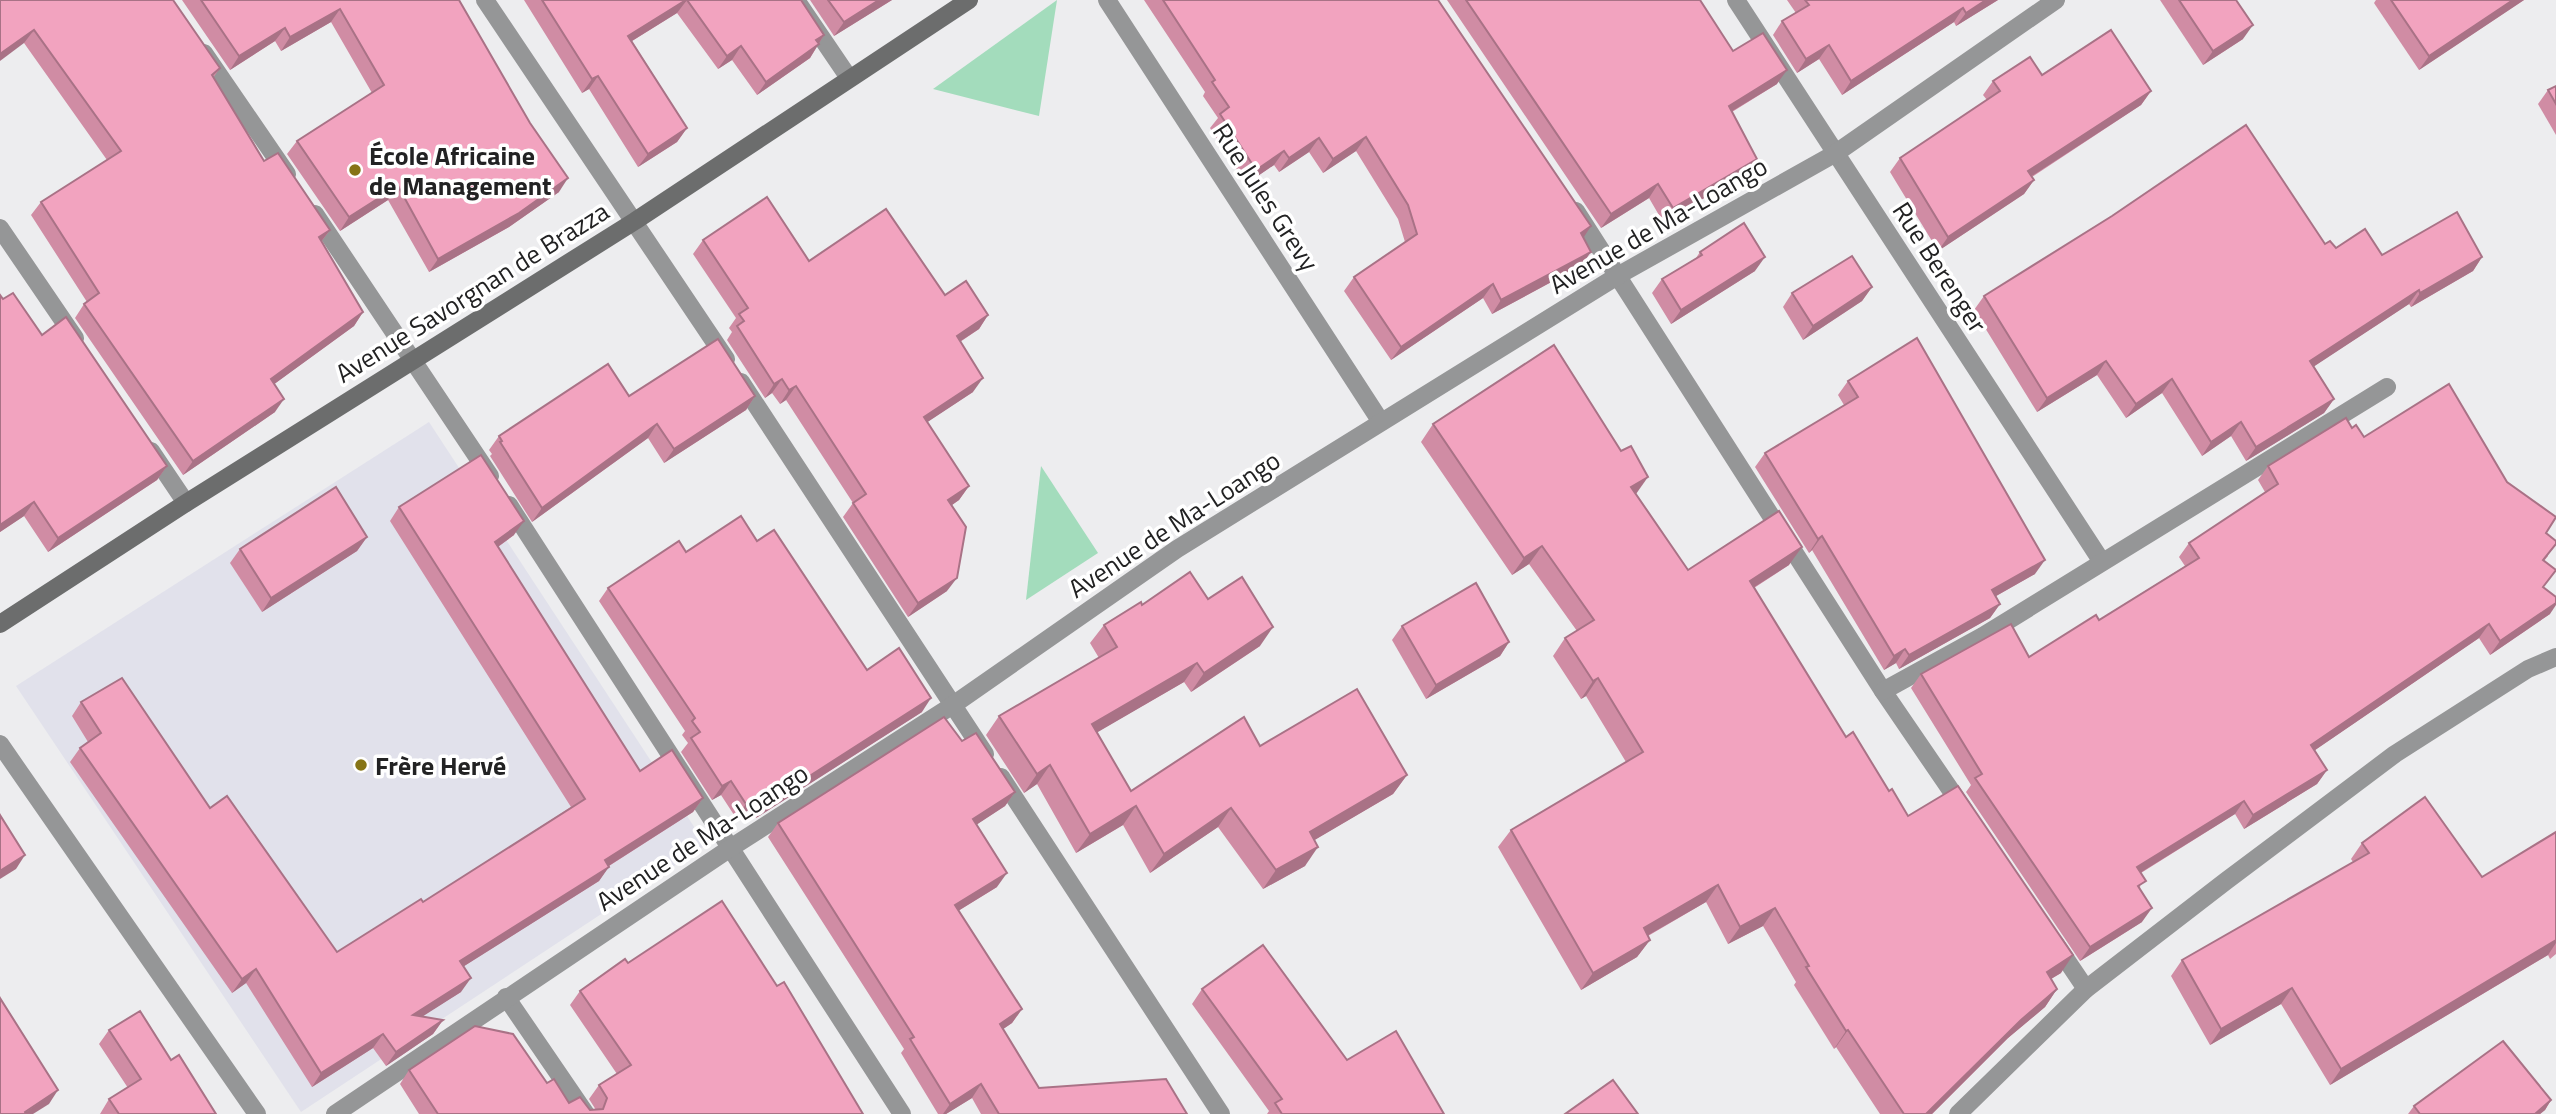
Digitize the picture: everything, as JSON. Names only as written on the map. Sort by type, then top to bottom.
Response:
[{"type":"main road","name":"Avenue Savorgnan de Brazza","points":[[0,624],[186,503],[635,221],[969,0]]},
{"type":"street","points":[[485,0],[635,221],[1221,1114]]},
{"type":"street","points":[[796,0],[849,78]]},
{"type":"street","name":"Rue Jules Grevy","points":[[1107,0],[1381,422]]},
{"type":"street","name":"Rue Berenger","points":[[1736,0],[2102,562]]},
{"type":"street","name":"Avenue de Ma-Loango","points":[[335,1114],[732,847],[953,705],[1177,549],[1619,275],[1836,153],[2056,0]]},
{"type":"street","points":[[191,34],[414,360],[732,847],[902,1114]]},
{"type":"street","points":[[1565,195],[1619,275],[1883,691],[1977,828]]},
{"type":"street","points":[[0,228],[85,354]]},
{"type":"street","points":[[1883,691],[1983,636],[2387,387]]},
{"type":"street","points":[[139,434],[186,503]]},
{"type":"street","points":[[1958,1114],[2086,989],[2395,754],[2528,669],[2556,656]]},
{"type":"street","points":[[0,744],[257,1114]]},
{"type":"street","points":[[2047,931],[2086,989]]},
{"type":"street","points":[[506,997],[586,1114]]},
{"type":"shaded area","name":"Frère Hervé","points":[[429,422],[706,845],[301,1112],[16,686]]},
{"type":"green space","points":[[1057,0],[1039,116],[933,89]]},
{"type":"green space","points":[[1041,466],[1098,553],[1026,600]]},
{"type":"building","points":[[0,0],[173,0],[220,68],[212,75],[264,161],[278,153],[330,230],[319,237],[363,312],[271,379],[284,399],[193,461],[84,304],[99,293],[41,202],[121,151],[34,30],[0,54]]},
{"type":"building","points":[[201,0],[459,0],[530,123],[568,178],[519,213],[438,259],[398,186],[349,217],[297,141],[384,85],[340,9],[290,37],[285,28],[239,56]]},
{"type":"building","points":[[542,0],[686,0],[628,36],[687,128],[648,154],[598,76],[592,79]]},
{"type":"building","points":[[687,0],[801,0],[824,35],[816,40],[819,44],[766,82],[741,46],[727,56]]},
{"type":"building","points":[[828,0],[879,0],[844,22]]},
{"type":"building","points":[[1163,0],[1438,0],[1591,226],[1581,233],[1591,252],[1501,300],[1493,284],[1401,347],[1354,277],[1417,234],[1408,205],[1366,137],[1333,159],[1319,138],[1289,158],[1284,151],[1256,170],[1220,114],[1229,107],[1212,82],[1215,80]]},
{"type":"building","points":[[1466,0],[1700,0],[1733,51],[1763,33],[1787,70],[1729,106],[1757,159],[1673,208],[1658,184],[1611,214]]},
{"type":"building","points":[[1805,0],[1986,0],[1966,13],[1963,8],[1851,81],[1829,45],[1806,59],[1782,21],[1809,5]]},
{"type":"building","points":[[2179,0],[2236,0],[2253,25],[2213,51]]},
{"type":"building","points":[[2391,0],[2513,0],[2429,56]]},
{"type":"building","points":[[2111,30],[2151,91],[2028,171],[2034,180],[1948,237],[1900,158],[2000,91],[1993,81],[2030,57],[2042,75]]},
{"type":"building","points":[[2556,86],[2556,104],[2548,90]]},
{"type":"building","points":[[2246,125],[2325,244],[2330,241],[2336,248],[2365,229],[2382,255],[2457,212],[2482,257],[2420,293],[2419,290],[2310,361],[2334,399],[2256,447],[2241,422],[2211,442],[2172,379],[2136,404],[2106,361],[2047,398],[1984,296],[2112,216]]},
{"type":"building","points":[[767,197],[809,261],[886,209],[945,295],[966,281],[988,315],[957,336],[983,378],[924,417],[969,486],[948,500],[966,527],[957,578],[918,603],[853,503],[866,494],[796,386],[789,390],[782,379],[774,384],[737,326],[744,321],[739,314],[748,308],[703,240]]},
{"type":"building","points":[[1744,223],[1765,257],[1681,310],[1662,279],[1702,255],[1700,252]]},
{"type":"building","points":[[1852,256],[1872,287],[1813,326],[1792,293]]},
{"type":"building","points":[[13,293],[42,335],[66,317],[167,466],[58,538],[34,502],[0,525],[0,295],[3,299]]},
{"type":"building","points":[[1917,338],[2045,560],[1992,590],[2000,604],[1909,655],[1905,649],[1894,656],[1822,536],[1818,539],[1765,453],[1858,397],[1848,381]]},
{"type":"building","points":[[718,339],[755,396],[674,449],[657,424],[542,508],[500,442],[502,441],[499,436],[608,364],[629,396]]},
{"type":"building","points":[[1554,345],[1621,451],[1631,446],[1648,477],[1631,487],[1688,570],[1779,511],[1802,547],[1750,581],[1846,737],[1853,732],[1889,791],[1892,789],[1908,816],[1958,786],[2073,955],[2047,972],[2057,989],[2021,1020],[1926,1114],[1904,1114],[1848,1030],[1846,1031],[1806,967],[1809,966],[1775,908],[1740,927],[1718,885],[1644,928],[1650,940],[1593,973],[1511,830],[1643,752],[1598,678],[1593,681],[1565,638],[1594,620],[1542,546],[1524,558],[1433,424]]},
{"type":"building","points":[[2449,384],[2507,482],[2556,517],[2546,533],[2556,544],[2543,560],[2556,570],[2543,587],[2556,597],[2556,603],[2500,641],[2489,624],[2311,745],[2327,770],[2253,815],[2244,801],[2137,867],[2146,881],[2138,886],[2152,908],[2090,947],[1975,778],[1982,774],[1921,674],[2011,624],[2029,657],[2096,615],[2099,620],[2199,558],[2189,543],[2278,484],[2268,466],[2346,418],[2352,428],[2356,425],[2364,437]]},
{"type":"building","points":[[481,455],[524,521],[495,542],[640,771],[672,750],[703,798],[605,860],[609,867],[460,961],[471,978],[413,1015],[443,1020],[396,1052],[383,1034],[321,1073],[256,969],[242,979],[80,748],[101,733],[81,702],[122,678],[210,808],[227,796],[337,952],[421,899],[423,902],[585,799],[399,507]]},
{"type":"building","points":[[336,487],[367,537],[271,598],[240,549]]},
{"type":"building","points":[[741,516],[757,541],[774,530],[867,670],[899,648],[931,698],[766,804],[760,795],[746,804],[731,781],[722,786],[691,738],[700,732],[692,721],[695,718],[608,588],[679,541],[686,552]]},
{"type":"building","points":[[1190,572],[1208,599],[1242,577],[1273,627],[1204,673],[1197,663],[1092,724],[1131,791],[1244,717],[1260,746],[1357,689],[1407,775],[1310,832],[1318,847],[1276,870],[1231,808],[1164,854],[1136,806],[1090,834],[1050,765],[1037,774],[999,716],[1117,647],[1104,625],[1141,602],[1142,605]]},
{"type":"building","points":[[1476,583],[1509,642],[1436,685],[1402,626]]},
{"type":"building","points":[[944,717],[962,741],[976,733],[1015,792],[973,819],[1007,873],[955,905],[1022,1009],[1000,1024],[1039,1088],[1166,1079],[1187,1114],[999,1114],[981,1084],[950,1104],[910,1039],[914,1037],[778,823]]},
{"type":"building","points":[[2425,797],[2482,877],[2556,832],[2556,940],[2341,1069],[2292,988],[2221,1029],[2182,960],[2369,853],[2362,843]]},
{"type":"building","points":[[0,815],[25,855],[0,871]]},
{"type":"building","points":[[722,901],[777,986],[784,982],[863,1114],[438,1114],[409,1070],[475,1026],[513,1034],[547,1083],[554,1079],[569,1103],[580,1097],[590,1110],[603,1109],[607,1098],[599,1085],[631,1065],[580,991],[625,959],[628,963]]},
{"type":"building","points":[[1263,945],[1347,1060],[1396,1031],[1444,1114],[1282,1114],[1275,1103],[1282,1099],[1202,989]]},
{"type":"building","points":[[0,998],[58,1090],[25,1112],[26,1114],[0,1114]]},
{"type":"building","points":[[140,1011],[171,1060],[179,1055],[216,1114],[119,1114],[109,1099],[141,1079],[109,1030]]},
{"type":"building","points":[[2503,1041],[2551,1100],[2535,1114],[2420,1114],[2414,1106]]},
{"type":"building","points":[[1613,1080],[1638,1114],[1565,1114]]},
{"type":"place","name":"École Africaine de Management","points":[[355,170]]},
{"type":"place","name":"Frère Hervé","points":[[361,765]]}]
